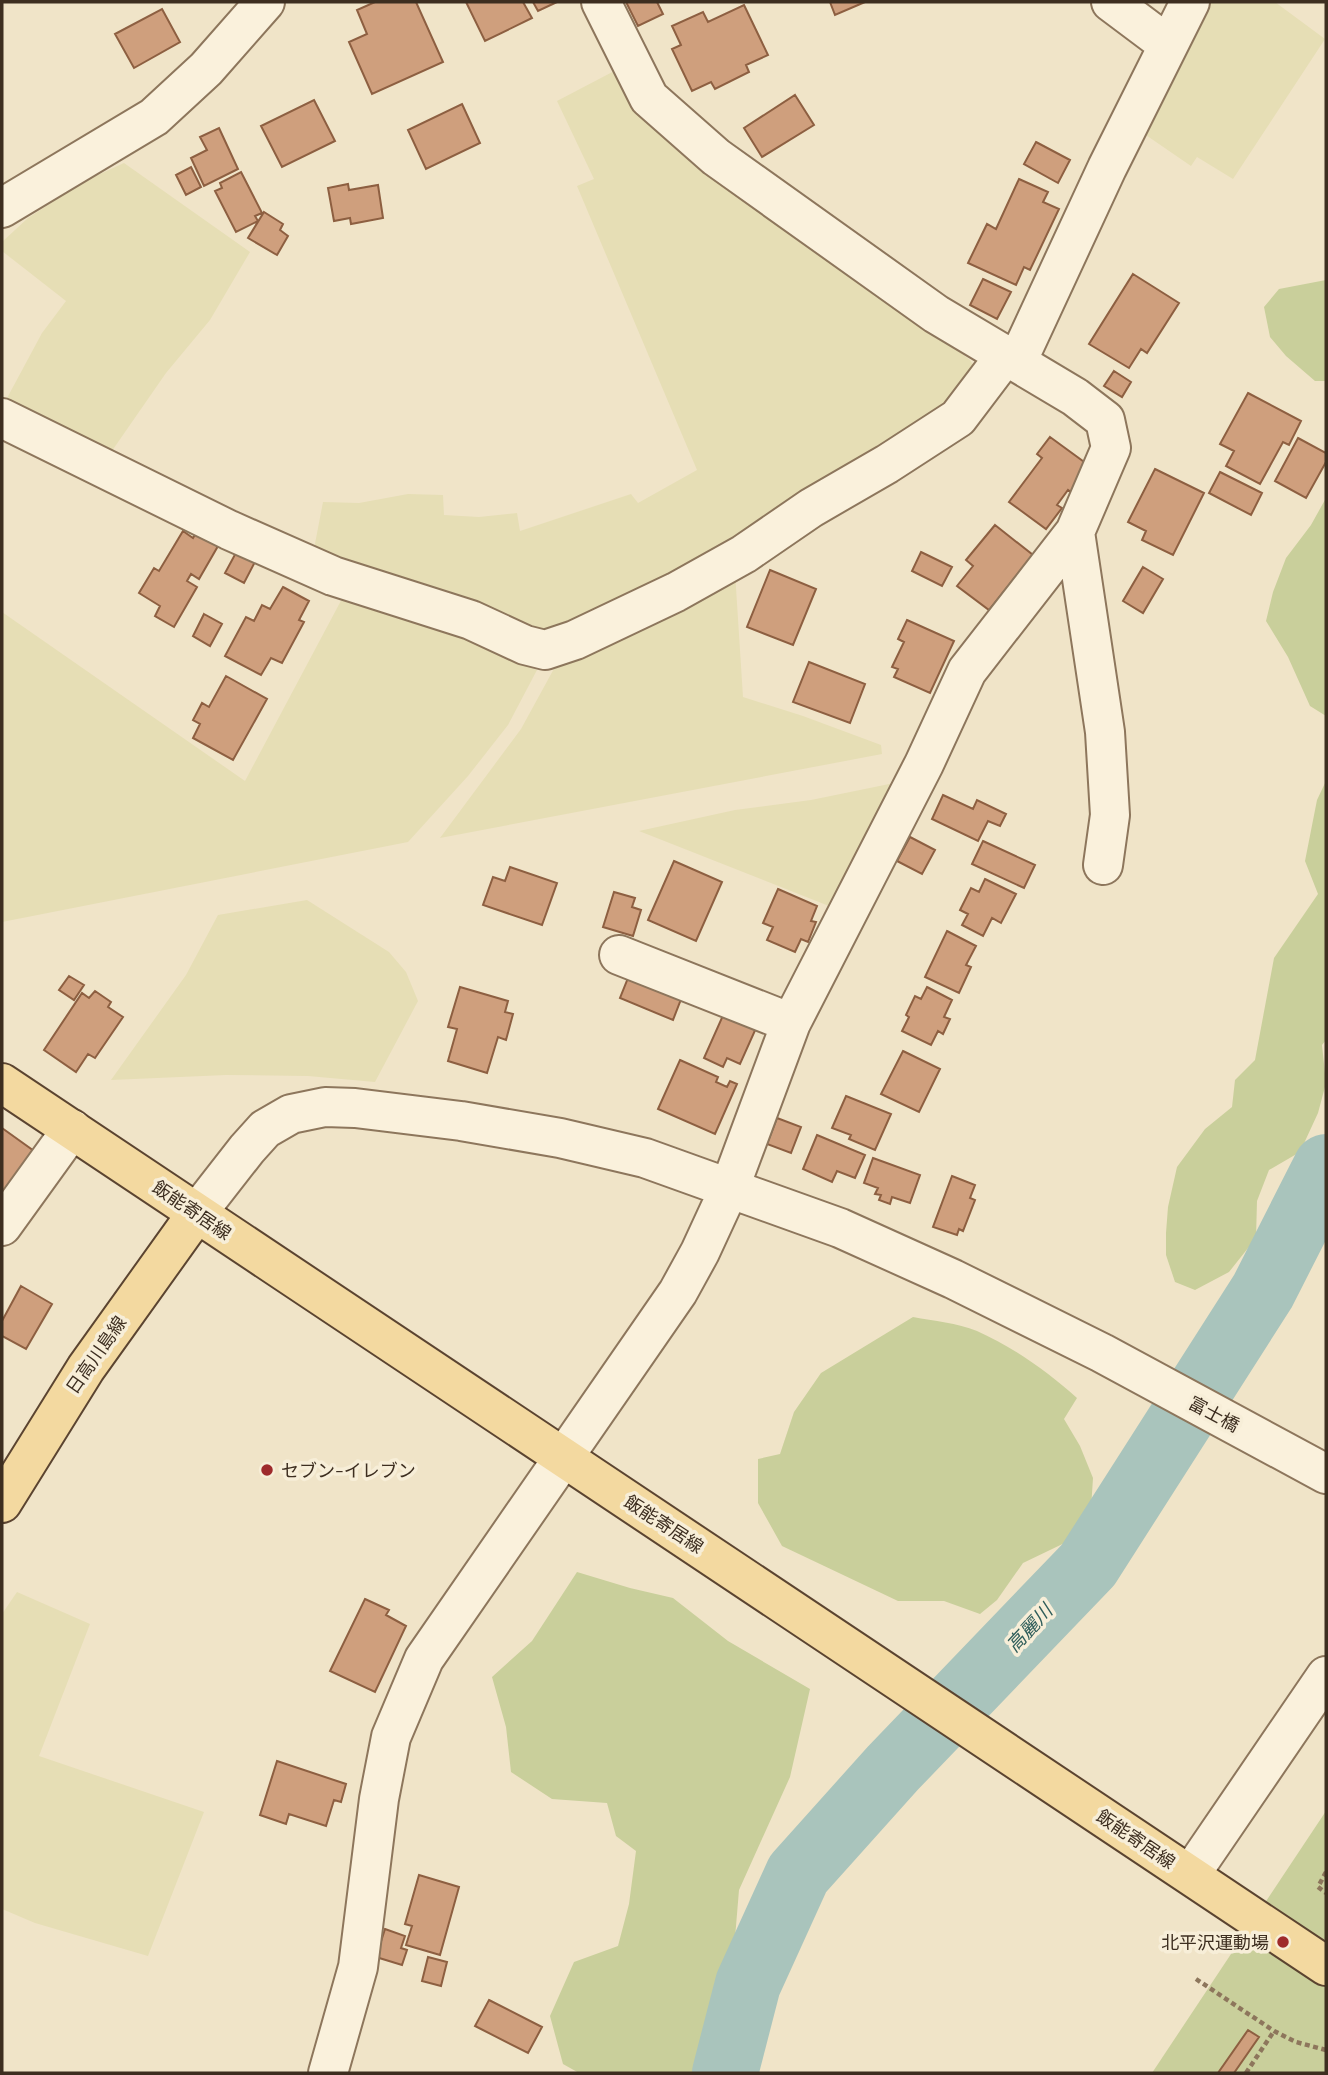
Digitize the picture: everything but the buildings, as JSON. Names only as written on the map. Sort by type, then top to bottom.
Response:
[{"type":"main road","name":"飯能寄居線","points":[[2,1083],[1326,1966]]},
{"type":"main road","name":"日高川島線","points":[[2,1503],[86,1368],[197,1213]]},
{"type":"street","points":[[2,208],[154,117],[206,69],[265,2]]},
{"type":"street","points":[[328,2073],[358,1967],[379,1800],[391,1737],[425,1658],[678,1292],[730,1187],[791,1023],[924,764],[967,671],[1074,532],[1111,448],[1105,420],[1075,397],[936,314],[716,157],[649,97],[601,2]]},
{"type":"street","points":[[1111,2],[1167,44]]},
{"type":"street","points":[[2,418],[229,530],[333,576],[471,620],[525,645],[545,650],[575,640],[677,592],[733,560],[811,508],[958,418],[1011,359],[1190,2]]},
{"type":"street","points":[[1074,532],[1105,732],[1110,815],[1103,865]]},
{"type":"street","points":[[619,956],[791,1023]]},
{"type":"street","name":"富士橋","points":[[197,1213],[265,1129],[291,1114],[325,1107],[355,1108],[448,1119],[560,1138],[645,1158],[840,1228],[953,1279],[1102,1353],[1326,1474]]},
{"type":"street","points":[[2,1226],[72,1129]]},
{"type":"street","points":[[1201,1859],[1326,1676]]},
{"type":"path","points":[[1326,1872],[1318,1887],[1326,1893]]},
{"type":"path","points":[[1196,1979],[1274,2031],[1296,2042],[1326,2050]]},
{"type":"path","points":[[1247,2073],[1274,2031]]},
{"type":"shaded area","points":[[1206,2],[1275,2],[1325,39],[1233,179],[1197,157],[1191,166],[1140,131]]},
{"type":"shaded area","points":[[620,68],[915,318],[970,360],[977,371],[942,413],[738,542],[547,637],[313,554],[323,502],[359,503],[408,494],[443,495],[444,515],[479,517],[517,513],[520,531],[631,494],[638,503],[697,470],[577,186],[594,179],[557,101]]},
{"type":"shaded area","points":[[124,163],[250,252],[210,320],[166,373],[107,458],[6,400],[42,333],[66,301],[2,251],[2,242],[28,218],[85,181]]},
{"type":"shaded area","points":[[735,572],[743,697],[881,745],[882,754],[440,838],[521,729],[562,654]]},
{"type":"shaded area","points":[[344,595],[475,641],[537,670],[508,725],[468,776],[408,842],[2,922],[2,612],[245,781]]},
{"type":"shaded area","points":[[899,782],[834,908],[639,831],[735,810],[811,800]]},
{"type":"shaded area","points":[[307,900],[389,952],[406,972],[418,1001],[375,1082],[308,1076],[226,1075],[111,1080],[186,975],[218,915]]},
{"type":"shaded area","points":[[17,1592],[90,1624],[39,1756],[204,1812],[148,1956],[35,1923],[2,1909],[2,1614]]},
{"type":"green space","points":[[1326,280],[1326,381],[1315,381],[1286,356],[1270,337],[1264,307],[1279,289]]},
{"type":"green space","points":[[1326,498],[1326,716],[1310,706],[1288,657],[1266,621],[1273,592],[1286,558],[1311,525]]},
{"type":"green space","points":[[1326,781],[1326,1040],[1322,1045],[1326,1083],[1318,1113],[1300,1152],[1269,1170],[1257,1201],[1256,1238],[1229,1272],[1195,1290],[1175,1282],[1166,1255],[1168,1207],[1177,1167],[1205,1129],[1232,1107],[1235,1080],[1255,1060],[1274,958],[1318,894],[1305,861],[1317,800]]},
{"type":"green space","points":[[913,1317],[962,1326],[990,1337],[1030,1361],[1077,1398],[1064,1419],[1080,1446],[1093,1478],[1091,1509],[1075,1538],[1023,1563],[997,1600],[980,1614],[944,1601],[898,1601],[782,1546],[758,1503],[758,1459],[780,1454],[794,1412],[821,1373]]},
{"type":"green space","points":[[577,1572],[673,1598],[728,1641],[810,1689],[790,1777],[739,1890],[734,1950],[702,2073],[579,2073],[563,2064],[550,2016],[574,1962],[618,1946],[629,1904],[636,1851],[616,1836],[607,1803],[552,1799],[511,1772],[506,1727],[492,1677],[532,1641]]},
{"type":"green space","name":"北平沢運動場","points":[[1326,1811],[1326,2073],[1152,2073]]},
{"type":"waterway","name":"高麗川","points":[[725,2073],[748,1984],[798,1874],[893,1768],[1088,1565],[1263,1291],[1326,1167]]},
{"type":"place","name":"セブン-イレブン","points":[[267,1470]]},
{"type":"place","name":"北平沢運動場","points":[[1283,1942]]}]
